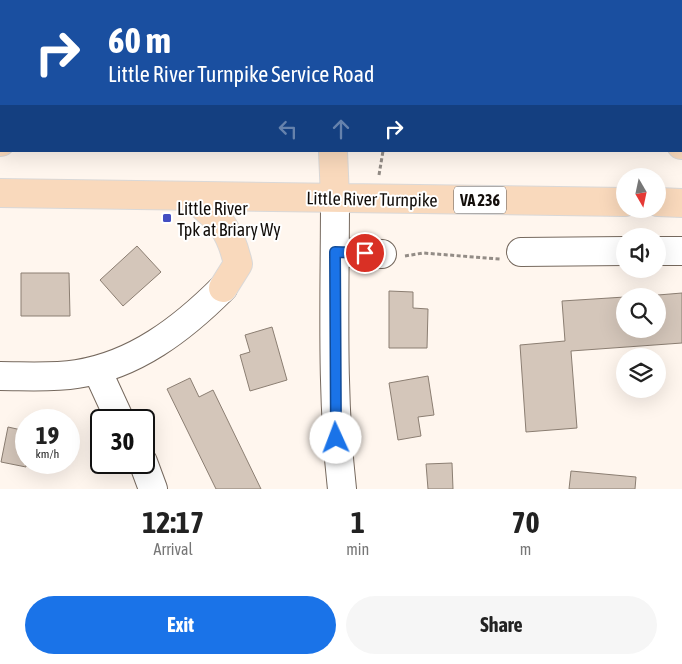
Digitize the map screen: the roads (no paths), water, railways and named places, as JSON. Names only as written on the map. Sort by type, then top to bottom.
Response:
[{"type":"main road","points":[[333,152],[335,198]]},
{"type":"main road","name":"Little River Turnpike","points":[[0,194],[192,198],[616,202]]},
{"type":"main road","points":[[192,198],[215,216],[232,240],[238,264],[223,288]]},
{"type":"main road","points":[[666,202],[682,203]]},
{"type":"street","points":[[335,198],[335,401],[336,438],[342,489]]},
{"type":"street","points":[[666,251],[682,250]]},
{"type":"street","points":[[521,252],[616,251]]},
{"type":"street","points":[[335,252],[389,257]]},
{"type":"street","points":[[0,376],[75,374],[97,370],[149,349],[197,314],[223,288]]},
{"type":"street","points":[[97,370],[115,409]]},
{"type":"street","points":[[147,474],[153,489]]},
{"type":"place","name":"Little River Tpk at Briary Wy","points":[[167,218]]}]
